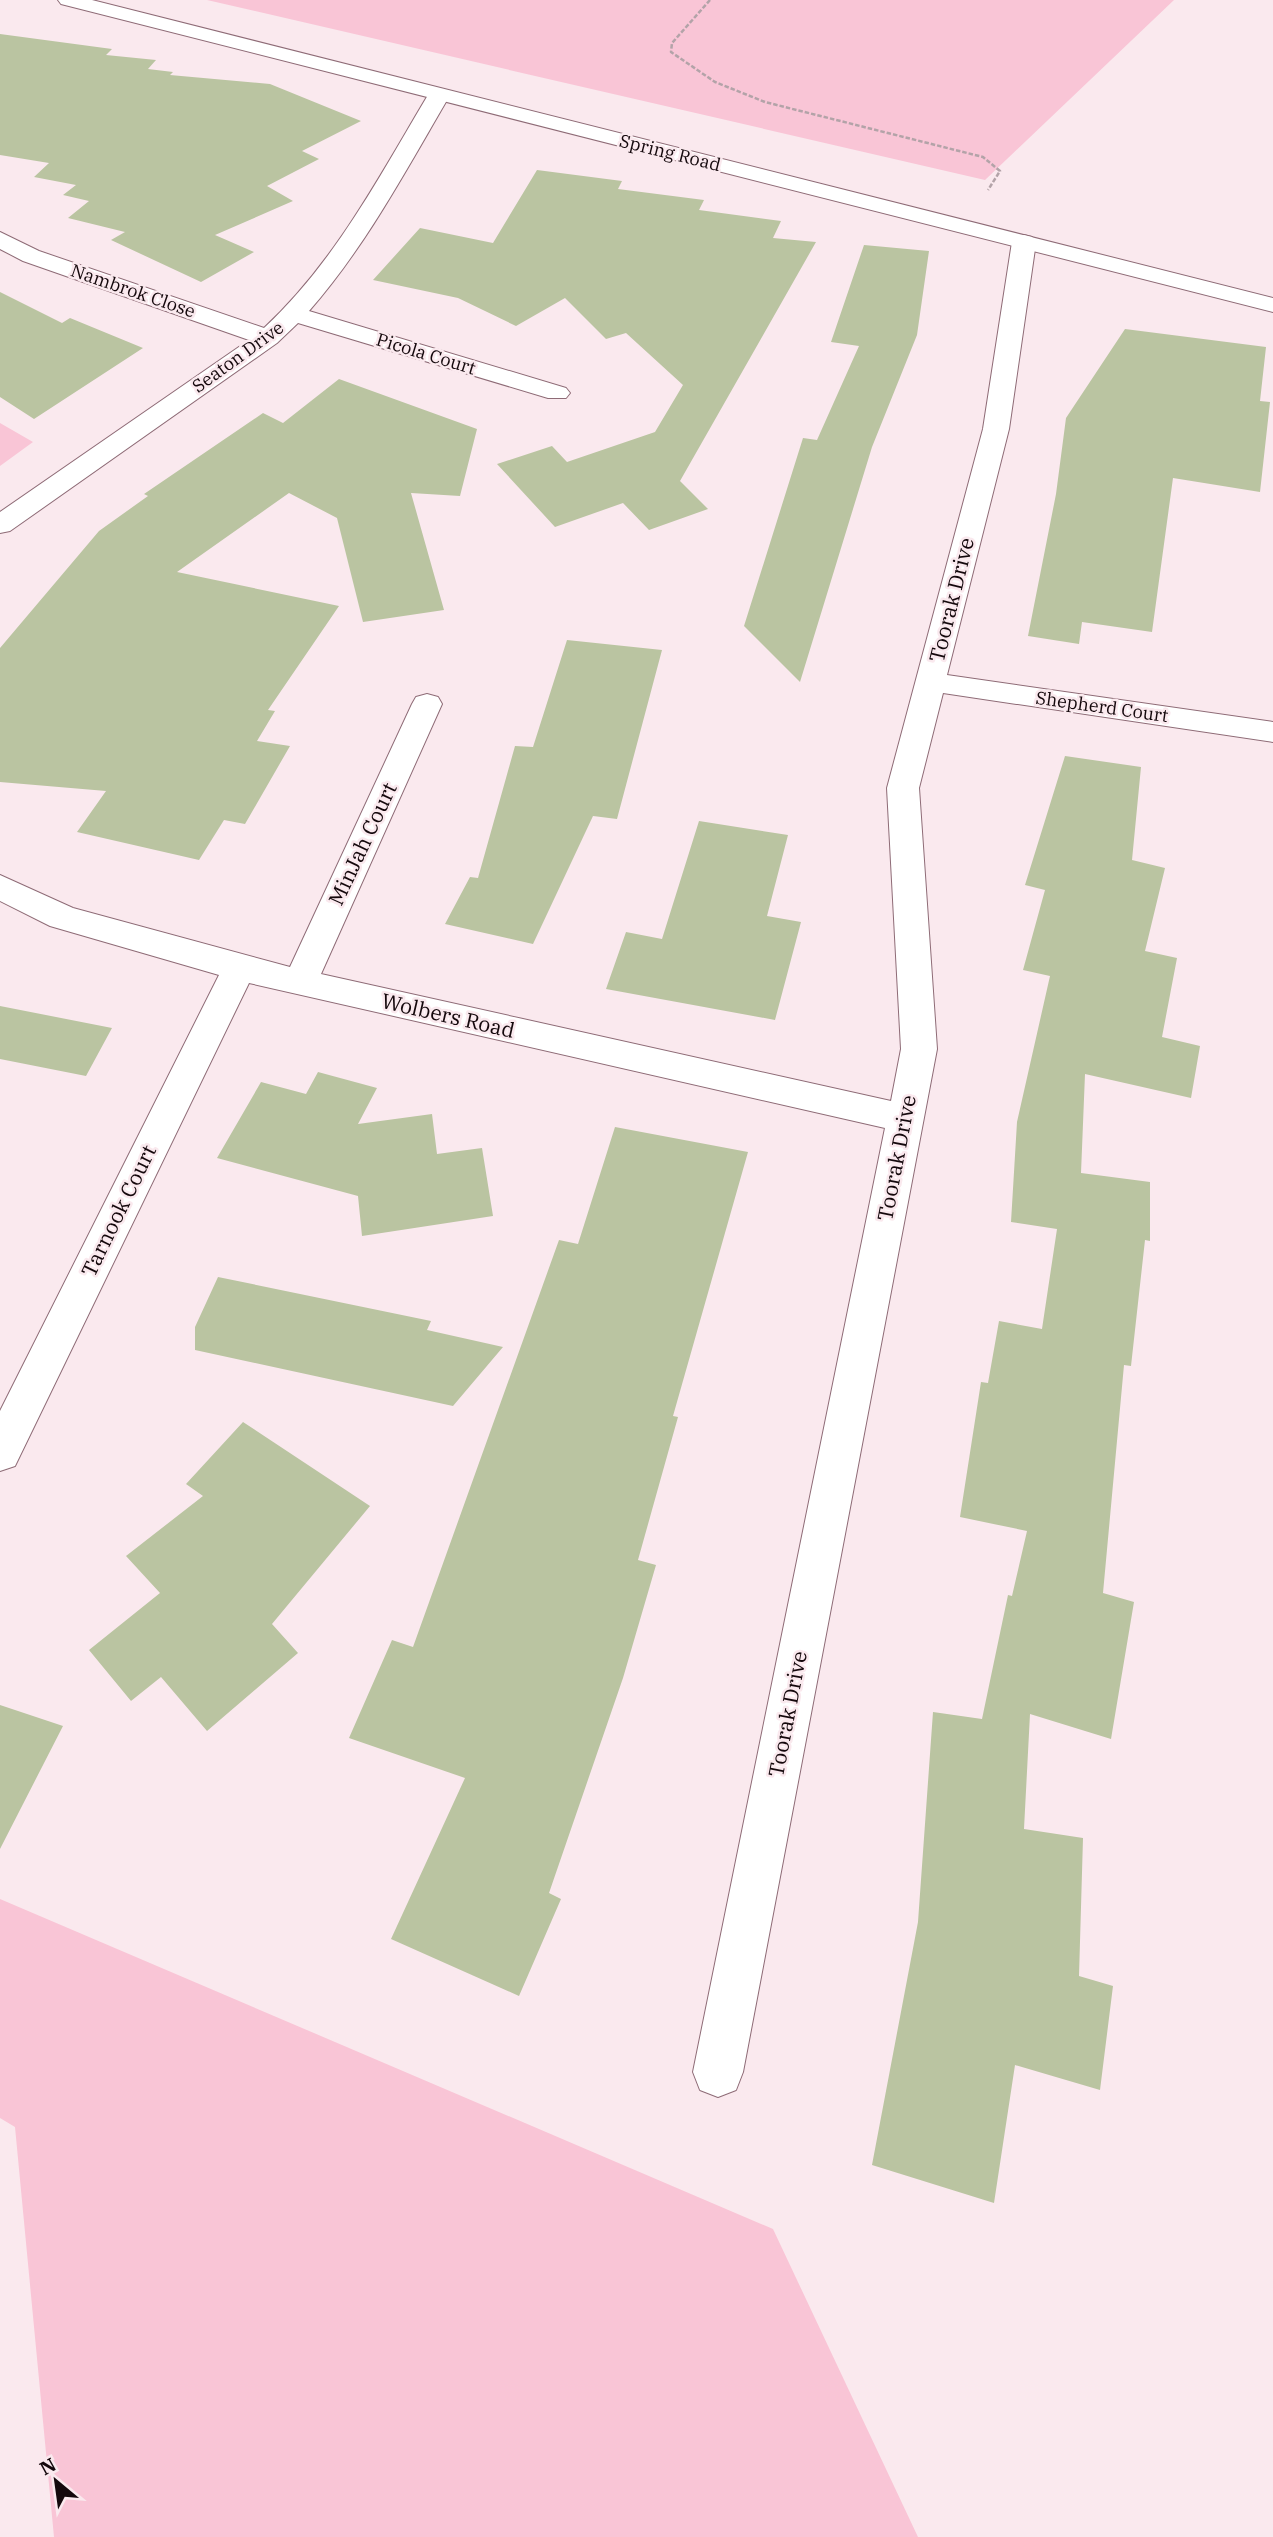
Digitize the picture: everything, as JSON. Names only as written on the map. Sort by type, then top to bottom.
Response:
[{"type":"street","name":"Spring Road","points":[[68,0],[1273,305]]},
{"type":"street","name":"Seaton Drive","points":[[0,526],[268,338],[296,315],[349,244],[439,95]]},
{"type":"street","name":"Nambrok Close","points":[[0,239],[31,256],[268,338]]},
{"type":"street","name":"Toorak Drive","points":[[718,2072],[919,1049],[903,788],[996,429],[1024,242]]},
{"type":"street","name":"Picola Court","points":[[296,315],[556,393]]},
{"type":"street","name":"Shepherd Court","points":[[931,682],[1273,732]]},
{"type":"street","name":"MinJah Court","points":[[300,983],[427,704]]},
{"type":"street","name":"Wolbers Road","points":[[0,887],[62,917],[239,968],[905,1118]]},
{"type":"street","name":"Tarnook Court","points":[[0,1453],[239,968]]},
{"type":"path","points":[[710,0],[672,43],[671,52],[681,61],[731,89],[765,102],[983,157],[1000,171],[988,190]]},
{"type":"shaded area","points":[[207,0],[1174,0],[985,180]]},
{"type":"shaded area","points":[[0,423],[33,442],[0,466]]},
{"type":"shaded area","points":[[0,1899],[773,2229],[918,2537],[54,2537],[15,2127],[0,2118]]},
{"type":"building","points":[[0,34],[112,49],[106,55],[156,60],[148,69],[173,72],[170,75],[270,84],[361,121],[302,151],[319,159],[267,186],[293,201],[215,235],[254,252],[201,282],[111,240],[125,232],[68,218],[89,201],[63,195],[76,185],[34,177],[49,163],[0,155]]},
{"type":"building","points":[[537,170],[622,181],[618,189],[704,200],[699,210],[781,221],[773,238],[816,242],[680,481],[708,509],[649,530],[623,503],[555,527],[497,464],[552,446],[567,462],[655,432],[683,385],[626,333],[606,339],[565,298],[516,326],[458,298],[373,280],[420,228],[493,243]]},
{"type":"building","points":[[864,245],[929,251],[917,335],[872,447],[800,682],[744,626],[803,438],[817,440],[859,346],[831,342]]},
{"type":"building","points":[[0,292],[62,323],[70,318],[143,348],[34,419],[0,397]]},
{"type":"building","points":[[1125,329],[1266,347],[1260,401],[1270,402],[1260,492],[1173,478],[1152,632],[1082,622],[1079,644],[1028,636],[1056,494],[1066,418]]},
{"type":"building","points":[[339,379],[477,429],[460,496],[411,493],[444,610],[363,622],[337,518],[289,493],[177,572],[339,606],[268,710],[275,711],[257,741],[290,746],[245,824],[224,820],[199,860],[77,832],[106,791],[0,782],[0,648],[99,531],[148,496],[144,494],[263,413],[283,423]]},
{"type":"building","points":[[567,640],[662,650],[617,819],[593,816],[533,944],[445,924],[470,877],[478,878],[515,746],[533,747]]},
{"type":"building","points":[[1065,756],[1141,767],[1132,860],[1165,868],[1145,951],[1177,958],[1162,1037],[1200,1046],[1191,1098],[1085,1074],[1081,1173],[1150,1182],[1150,1241],[1145,1240],[1131,1366],[1124,1365],[1103,1593],[1134,1602],[1111,1739],[1030,1714],[1024,1829],[1083,1838],[1079,1976],[1113,1986],[1100,2090],[1015,2065],[994,2203],[872,2165],[918,1922],[933,1712],[982,1719],[1008,1595],[1012,1596],[1027,1531],[960,1517],[981,1382],[988,1383],[999,1321],[1042,1329],[1057,1229],[1011,1222],[1017,1122],[1050,976],[1023,970],[1045,890],[1025,885]]},
{"type":"building","points":[[699,821],[788,835],[767,916],[801,922],[775,1020],[606,989],[626,932],[662,939]]},
{"type":"building","points":[[0,1006],[112,1028],[86,1076],[0,1059]]},
{"type":"building","points":[[318,1072],[377,1088],[358,1124],[432,1114],[437,1154],[482,1148],[493,1216],[362,1236],[358,1196],[217,1158],[261,1082],[306,1094]]},
{"type":"building","points":[[615,1127],[748,1152],[673,1416],[678,1417],[638,1560],[656,1565],[623,1678],[549,1893],[561,1899],[519,1996],[391,1939],[465,1778],[349,1738],[392,1640],[413,1647],[559,1240],[578,1244]]},
{"type":"building","points":[[218,1277],[431,1321],[427,1330],[503,1347],[453,1406],[195,1350],[195,1327]]},
{"type":"building","points":[[243,1422],[370,1506],[272,1624],[298,1653],[207,1731],[161,1677],[131,1701],[89,1650],[160,1593],[126,1556],[203,1496],[186,1484]]},
{"type":"building","points":[[0,1705],[63,1726],[0,1849]]}]
